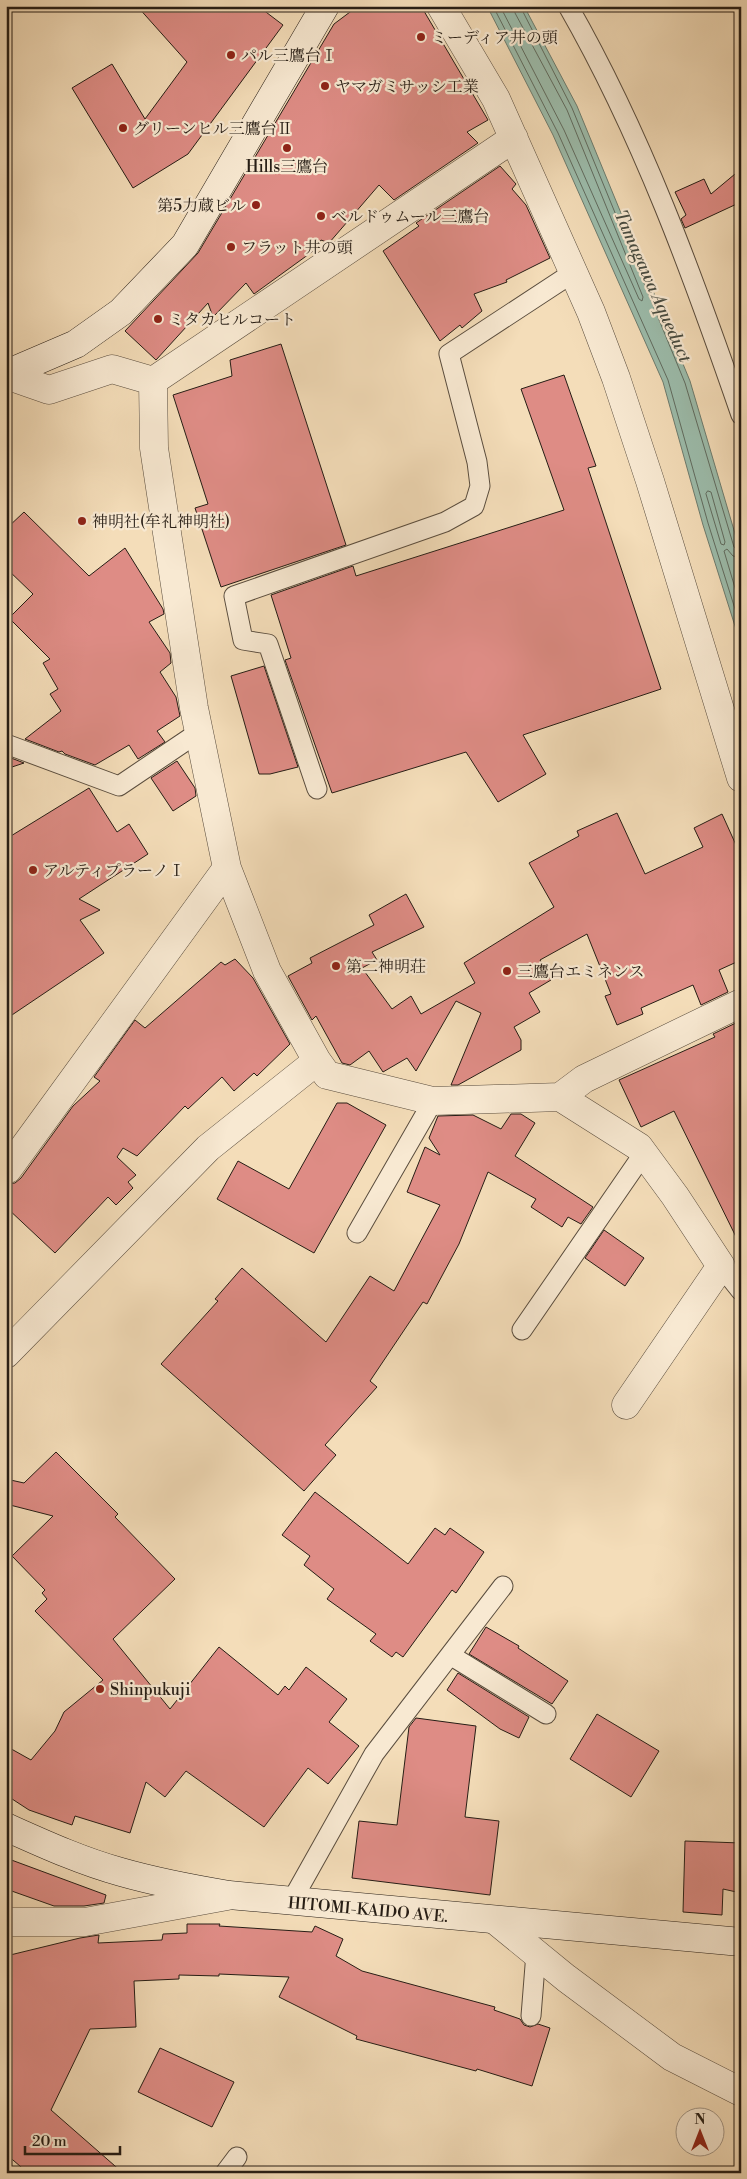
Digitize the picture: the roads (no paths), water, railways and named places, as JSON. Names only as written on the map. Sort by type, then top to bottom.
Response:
[{"type":"street","points":[[6,375],[76,344],[121,312],[185,245],[325,6]]},
{"type":"street","points":[[441,6],[496,99],[574,272],[620,387],[690,606],[741,778]]},
{"type":"street","points":[[153,381],[514,138]]},
{"type":"street","points":[[6,375],[49,390],[112,369],[153,381]]},
{"type":"street","points":[[153,381],[154,448],[199,732],[227,868],[267,971],[317,1061],[327,1075],[433,1101],[560,1097],[584,1080],[741,1003]]},
{"type":"street","points":[[7,1170],[227,868]]},
{"type":"street","points":[[6,1354],[208,1148],[317,1061]]},
{"type":"street","points":[[560,1097],[639,1147],[676,1196],[721,1266],[626,1405]]},
{"type":"street","name":"HITOMI-KAIDO AVE.","points":[[6,1827],[62,1852],[119,1872],[165,1884],[230,1895],[741,1942]]},
{"type":"street","points":[[6,1922],[84,1922],[230,1895]]},
{"type":"street","points":[[495,1920],[672,2057],[741,2092]]},
{"type":"lane","points":[[568,6],[595,54],[634,136],[712,334],[741,415]]},
{"type":"lane","points":[[317,789],[268,644],[243,640],[234,596],[445,522],[474,506],[480,486],[477,462],[449,354],[574,272]]},
{"type":"lane","points":[[6,744],[119,786],[199,732]]},
{"type":"lane","points":[[357,1233],[433,1101]]},
{"type":"lane","points":[[522,1330],[644,1153]]},
{"type":"lane","points":[[721,1266],[741,1291]]},
{"type":"lane","points":[[291,1902],[374,1754],[503,1586]]},
{"type":"lane","points":[[450,1655],[546,1714]]},
{"type":"lane","points":[[531,2016],[536,1953]]},
{"type":"lane","points":[[225,2173],[237,2158]]},
{"type":"water","points":[[487,6],[524,6],[577,106],[690,381],[741,554],[741,645],[703,525],[663,382],[553,135]]},
{"type":"place","name":"ミーディア井の頭","points":[[421,37]]},
{"type":"place","name":"パル三鷹台Ⅰ","points":[[231,55]]},
{"type":"place","name":"ヤマガミサッシ工業","points":[[325,86]]},
{"type":"place","name":"グリーンヒル三鷹台Ⅱ","points":[[123,128]]},
{"type":"place","name":"Hills三鷹台","points":[[287,148]]},
{"type":"place","name":"第5力蔵ビル","points":[[256,205]]},
{"type":"place","name":"ベルドゥムール三鷹台","points":[[321,216]]},
{"type":"place","name":"フラット井の頭","points":[[231,247]]},
{"type":"place","name":"ミタカヒルコート","points":[[158,319]]},
{"type":"place","name":"神明社(牟礼神明社)","points":[[82,521]]},
{"type":"place","name":"アルティプラーノⅠ","points":[[33,870]]},
{"type":"place","name":"第二神明荘","points":[[336,966]]},
{"type":"place","name":"三鷹台エミネンス","points":[[507,971]]},
{"type":"place","name":"Shinpukuji","points":[[100,1689]]},
{"type":"water label","name":"Tamagawa Aqueduct","points":[[653,286]]}]
